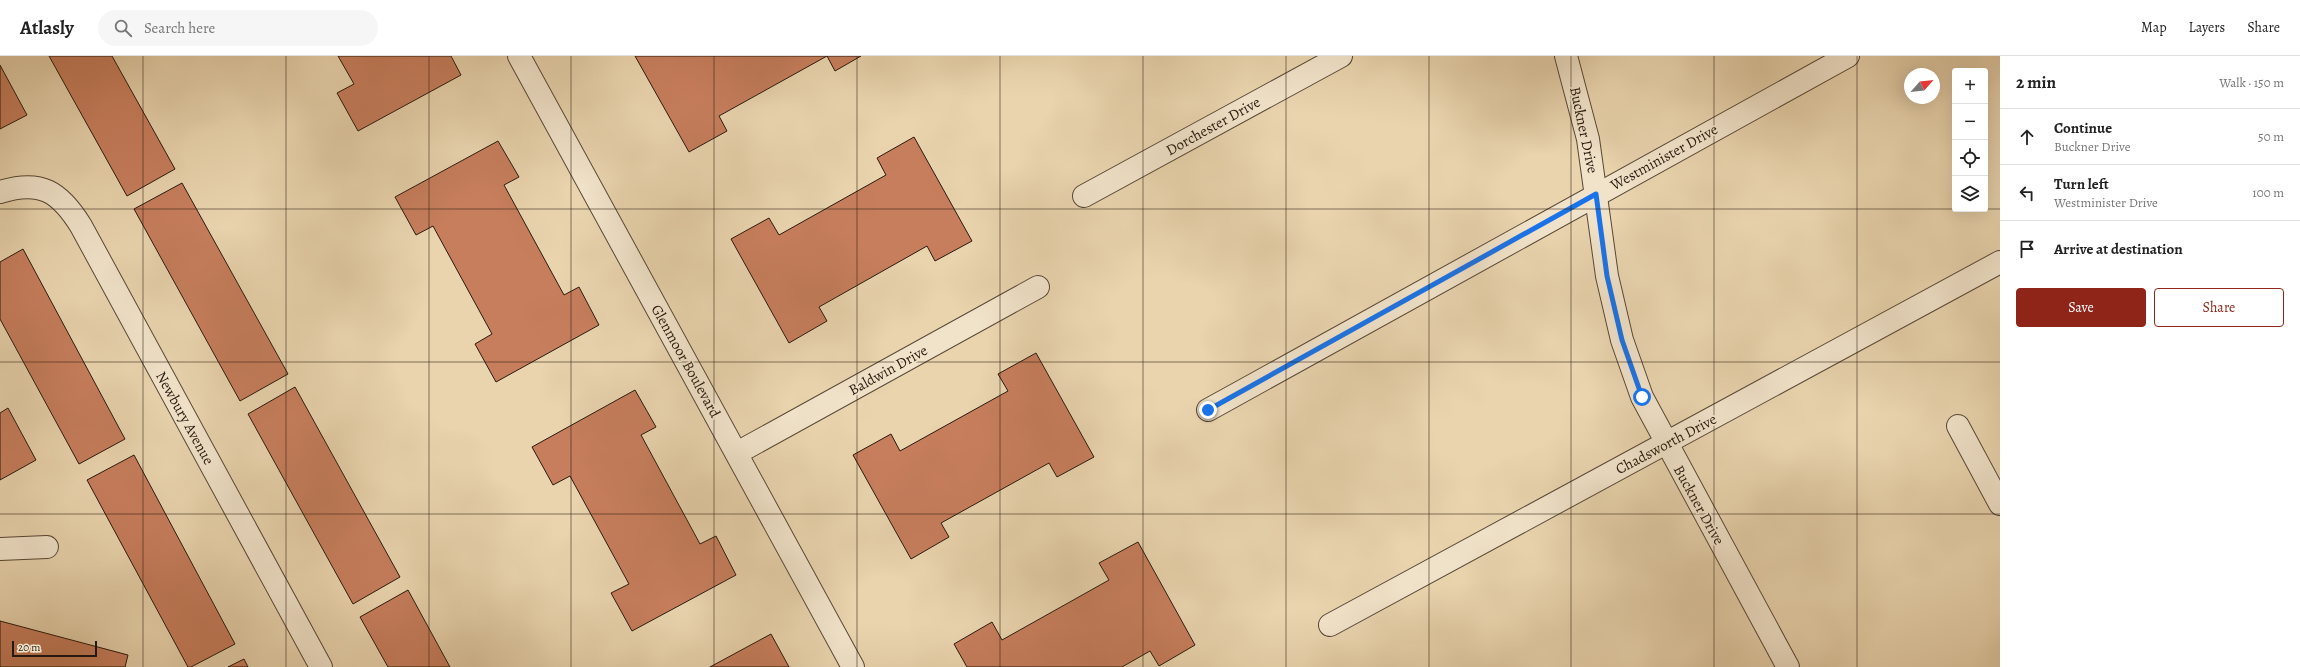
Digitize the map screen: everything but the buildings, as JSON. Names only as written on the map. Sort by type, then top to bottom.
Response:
[{"type":"street","name":"Glenmoor Boulevard","points":[[519,56],[854,667]]},
{"type":"street","name":"Dorchester Drive","points":[[1084,196],[1341,56]]},
{"type":"street","name":"Buckner Drive","points":[[1566,56],[1588,139],[1607,276],[1622,340],[1642,397],[1666,444],[1788,667]]},
{"type":"street","name":"Westminister Drive","points":[[1208,410],[1596,194],[1848,56]]},
{"type":"street","name":"Newbury Avenue","points":[[0,192],[12,188],[33,187],[51,191],[68,206],[81,226],[321,667]]},
{"type":"street","name":"Chadsworth Drive","points":[[1330,625],[2000,262]]},
{"type":"street","name":"Baldwin Drive","points":[[737,454],[1038,287]]},
{"type":"street","points":[[1958,426],[2000,504]]},
{"type":"street","points":[[0,549],[47,547]]},
{"type":"route","points":[[1208,410],[1596,194],[1607,276],[1622,340],[1642,397]]}]
